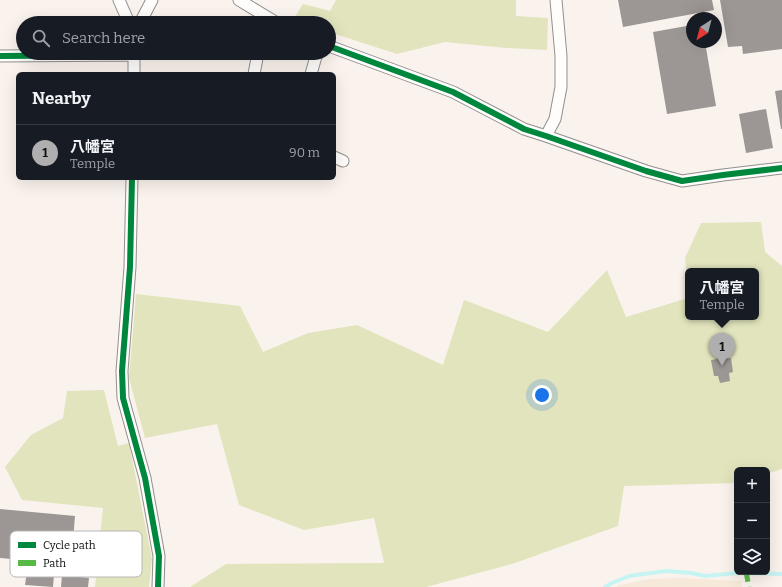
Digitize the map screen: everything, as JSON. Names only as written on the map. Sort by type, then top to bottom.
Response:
[{"type":"street","points":[[118,0],[126,16]]},
{"type":"street","points":[[144,16],[152,0]]},
{"type":"street","points":[[239,0],[261,16]]},
{"type":"street","points":[[546,136],[555,118],[561,87],[561,56],[556,0]]},
{"type":"street","points":[[336,49],[453,92],[524,129],[646,171],[682,181],[782,168]]},
{"type":"street","points":[[0,56],[16,56]]},
{"type":"street","points":[[134,60],[134,72]]},
{"type":"street","points":[[254,72],[257,60]]},
{"type":"street","points":[[312,72],[315,60]]},
{"type":"street","points":[[132,180],[130,268],[122,371],[123,398],[145,478],[158,556],[158,587]]},
{"type":"shaded area","points":[[681,578],[741,581],[742,587],[616,587],[649,579]]},
{"type":"green space","points":[[336,0],[516,0],[516,16],[548,18],[547,50],[506,48],[445,42],[397,54],[336,34],[336,16],[296,16],[303,4],[330,11]]},
{"type":"green space","points":[[761,222],[765,252],[782,266],[782,469],[770,473],[770,467],[734,467],[734,483],[624,486],[618,526],[512,564],[426,587],[190,587],[226,564],[384,563],[374,518],[304,530],[239,505],[217,424],[145,438],[129,378],[136,294],[240,306],[263,352],[308,333],[357,325],[443,365],[464,300],[548,332],[607,270],[626,317],[685,299],[685,320],[759,320],[759,268],[686,268],[685,258],[701,223]]},
{"type":"green space","points":[[104,390],[118,446],[129,443],[152,559],[149,587],[95,587],[96,577],[142,577],[142,531],[101,531],[103,508],[22,500],[5,467],[31,435],[63,418],[67,391]]},
{"type":"building","points":[[618,0],[712,0],[714,10],[703,12],[686,12],[686,15],[623,27]]},
{"type":"building","points":[[720,0],[782,0],[782,49],[743,54],[742,46],[728,47]]},
{"type":"building","points":[[686,26],[686,48],[706,48],[716,106],[667,114],[653,32]]},
{"type":"building","points":[[782,90],[782,129],[781,129],[775,91]]},
{"type":"building","points":[[766,109],[773,148],[746,153],[739,114]]},
{"type":"building","points":[[722,353],[723,359],[731,358],[733,372],[729,373],[730,381],[720,383],[718,376],[714,376],[711,360],[717,359],[716,354]]},
{"type":"building","points":[[0,509],[75,516],[74,531],[10,531],[10,559],[0,558]]},
{"type":"building","points":[[26,577],[54,577],[53,587],[25,585]]},
{"type":"building","points":[[62,577],[89,578],[88,587],[61,587]]},
{"type":"waterway","points":[[605,587],[629,576],[666,571],[705,576],[737,573],[782,574]]},
{"type":"marked path","points":[[747,575],[749,587]]},
{"type":"cycle path","points":[[336,49],[453,92],[524,129],[646,171],[682,181],[782,168]]},
{"type":"cycle path","points":[[0,56],[16,56]]},
{"type":"cycle path","points":[[132,180],[130,267],[122,371],[123,398],[145,478],[159,556],[158,587]]},
{"type":"place","name":"八幡宮","points":[[722,366]]}]
